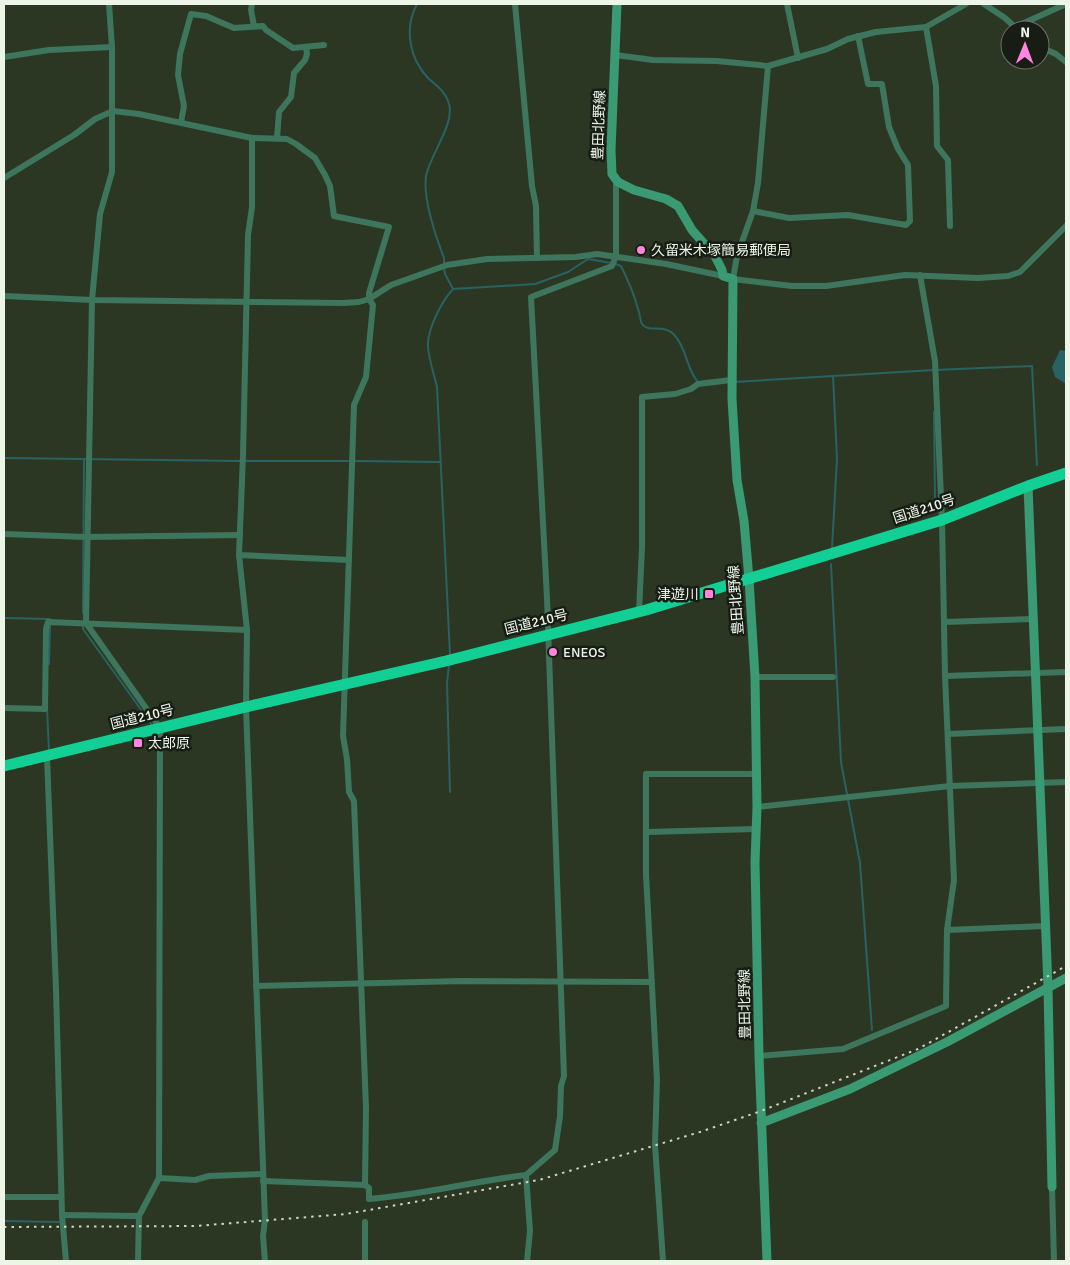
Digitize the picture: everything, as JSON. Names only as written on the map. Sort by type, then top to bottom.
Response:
[{"type":"highway","name":"国道210号","points":[[4,766],[639,612],[942,520],[1066,473]]},
{"type":"main road","name":"豊田北野線","points":[[616,180],[612,174],[611,150],[617,4]]},
{"type":"main road","points":[[616,180],[621,185],[656,196],[678,206],[692,230],[714,256],[722,270],[723,276],[733,279]]},
{"type":"main road","name":"豊田北野線","points":[[733,279],[732,399],[737,480],[744,522],[749,579],[755,678],[759,1056],[767,1261]]},
{"type":"main road","points":[[1028,486],[1048,987],[1052,1187]]},
{"type":"main road","points":[[761,1124],[850,1089],[947,1042],[1066,978]]},
{"type":"street","points":[[109,4],[112,47],[112,172],[100,214],[92,300],[86,623],[160,728],[159,1178],[139,1216],[138,1261]]},
{"type":"street","points":[[252,4],[254,26]]},
{"type":"street","points":[[515,4],[536,206],[537,258]]},
{"type":"street","points":[[786,4],[798,58]]},
{"type":"street","points":[[616,55],[653,60],[717,61],[768,66],[828,49],[858,36],[876,32],[926,27],[966,4]]},
{"type":"street","points":[[984,4],[1005,20]]},
{"type":"street","points":[[1033,20],[1066,4]]},
{"type":"street","points":[[181,122],[184,106],[178,75],[180,54],[192,14],[206,16],[234,28],[264,26],[266,30],[293,48],[324,45]]},
{"type":"street","points":[[926,27],[936,86],[937,146],[948,160],[950,226]]},
{"type":"street","points":[[753,211],[789,218],[848,215],[906,225],[910,221],[908,165],[898,150],[889,127],[882,84],[868,84],[858,36]]},
{"type":"street","points":[[4,56],[49,50],[112,47]]},
{"type":"street","points":[[278,138],[279,112],[291,97],[294,73],[305,60],[307,54],[306,47]]},
{"type":"street","points":[[1050,51],[1066,62]]},
{"type":"street","points":[[768,66],[758,182],[753,211],[737,256],[733,279],[792,286],[826,286],[890,276],[920,275],[978,278],[1015,274],[1066,226]]},
{"type":"street","points":[[4,178],[74,135],[95,119],[113,111],[158,116],[252,138],[287,139],[315,158],[330,186],[334,216],[390,227],[369,298],[373,305],[366,377],[354,405],[343,736],[347,759],[349,792],[354,801],[366,1108],[365,1185]]},
{"type":"street","points":[[252,138],[252,204],[248,235],[239,555],[247,630],[246,707],[265,1261]]},
{"type":"street","points":[[159,1178],[195,1180],[209,1176],[365,1185],[369,1188],[369,1199],[400,1197],[497,1178],[526,1175],[555,1150],[560,1116],[561,1086],[564,1076],[548,635],[531,298],[612,266],[616,256],[616,180]]},
{"type":"street","points":[[4,296],[92,300],[359,302],[391,286],[448,265],[487,259],[576,257],[597,254],[666,264],[723,276]]},
{"type":"street","points":[[759,1056],[842,1049],[946,1006],[947,930],[954,880],[945,676],[942,520],[935,361],[920,275]]},
{"type":"street","points":[[639,612],[642,546],[642,397],[675,394],[691,389],[698,384],[731,380]]},
{"type":"street","points":[[4,534],[87,537],[240,535]]},
{"type":"street","points":[[239,555],[349,560]]},
{"type":"street","points":[[944,622],[1034,619]]},
{"type":"street","points":[[4,708],[45,709],[46,629],[48,622],[247,630]]},
{"type":"street","points":[[945,676],[1066,672]]},
{"type":"street","points":[[755,678],[834,677]]},
{"type":"street","points":[[948,734],[1066,729]]},
{"type":"street","points":[[47,757],[62,1215],[66,1261]]},
{"type":"street","points":[[663,1261],[655,1145],[657,1080],[646,874],[646,774],[756,774]]},
{"type":"street","points":[[757,807],[950,786],[1066,782]]},
{"type":"street","points":[[647,832],[756,829]]},
{"type":"street","points":[[947,930],[1045,926]]},
{"type":"street","points":[[256,986],[461,981],[651,982]]},
{"type":"street","points":[[526,1175],[530,1231],[527,1261]]},
{"type":"street","points":[[1052,1187],[1054,1261]]},
{"type":"street","points":[[4,1197],[62,1197]]},
{"type":"street","points":[[62,1215],[139,1216]]},
{"type":"street","points":[[365,1222],[365,1261]]},
{"type":"water","points":[[1060,350],[1066,351],[1066,384],[1055,377],[1052,367]]},
{"type":"waterway","points":[[417,4],[413,13],[410,33],[413,52],[422,70],[446,96],[450,112],[445,130],[426,176],[426,195],[437,239],[444,258],[444,264]]},
{"type":"waterway","points":[[450,655],[437,387],[428,347],[428,340],[436,316],[453,289],[535,284],[568,272],[588,259],[611,263]]},
{"type":"waterway","points":[[615,264],[621,266],[626,277],[635,298],[642,324],[649,328],[667,330],[676,337],[683,348],[691,372],[698,382]]},
{"type":"waterway","points":[[444,268],[453,289]]},
{"type":"waterway","points":[[734,382],[1032,366],[1037,465]]},
{"type":"waterway","points":[[832,548],[837,459],[833,376]]},
{"type":"waterway","points":[[934,412],[935,501]]},
{"type":"waterway","points":[[4,458],[240,461]]},
{"type":"waterway","points":[[83,613],[84,460]]},
{"type":"waterway","points":[[245,461],[350,461]]},
{"type":"waterway","points":[[355,461],[440,462]]},
{"type":"waterway","points":[[831,564],[841,762],[847,794]]},
{"type":"waterway","points":[[4,618],[50,619],[50,621]]},
{"type":"waterway","points":[[83,625],[83,629],[152,725]]},
{"type":"waterway","points":[[49,664],[50,626]]},
{"type":"waterway","points":[[449,665],[447,683],[450,792]]},
{"type":"waterway","points":[[47,708],[49,751]]},
{"type":"waterway","points":[[848,799],[860,863],[872,1030]]},
{"type":"waterway","points":[[4,1221],[60,1222]]},
{"type":"railway","points":[[4,1227],[196,1226],[346,1214],[539,1180],[700,1132],[761,1111],[918,1049],[1066,966]]},
{"type":"place","name":"久留米木塚簡易郵便局","points":[[641,250]]},
{"type":"place","name":"津遊川","points":[[709,594]]},
{"type":"place","name":"ENEOS","points":[[553,652]]},
{"type":"place","name":"太郎原","points":[[138,743]]}]
